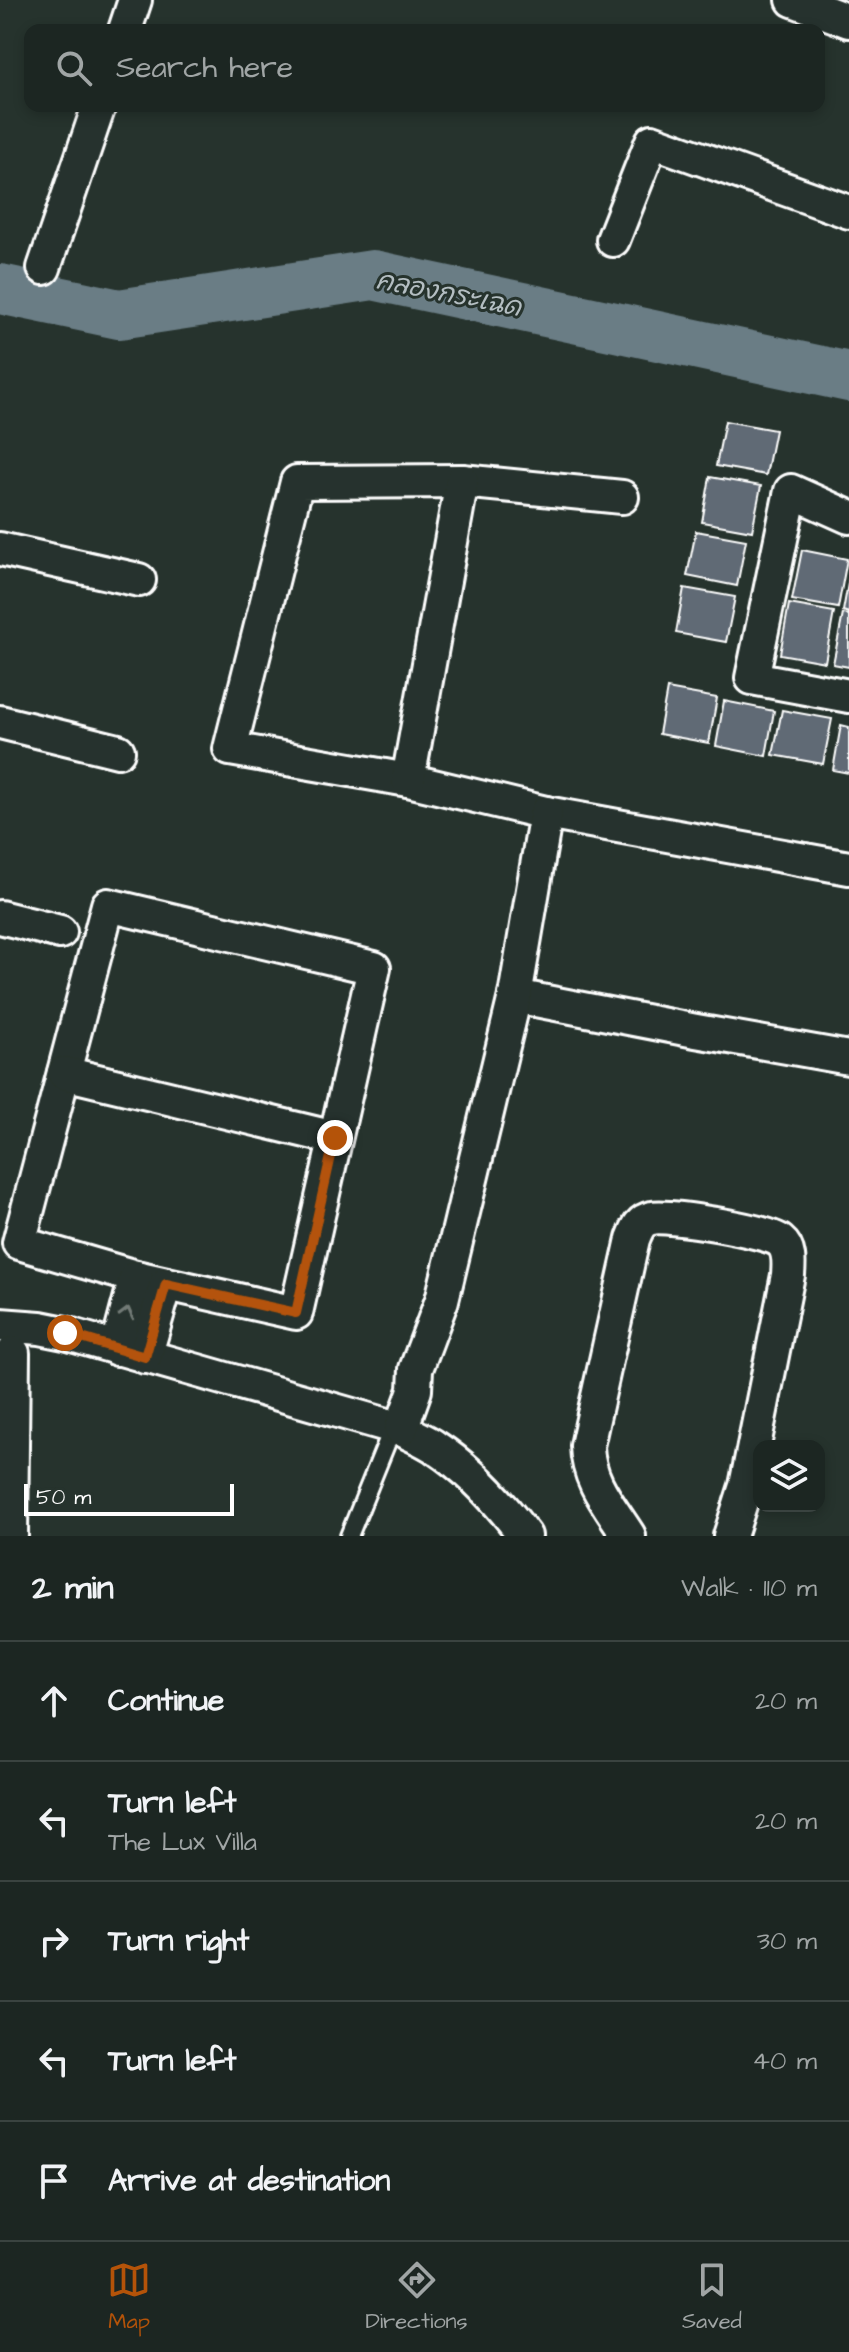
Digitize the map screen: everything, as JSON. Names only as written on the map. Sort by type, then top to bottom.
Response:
[{"type":"street","points":[[127,24],[135,0]]},
{"type":"street","points":[[793,0],[849,21]]},
{"type":"street","points":[[44,268],[97,112]]},
{"type":"street","points":[[613,240],[652,141],[849,212]]},
{"type":"street","points":[[408,780],[462,481]]},
{"type":"street","points":[[622,497],[462,481],[297,482],[230,749],[408,780],[546,813],[849,868]]},
{"type":"street","points":[[849,517],[791,491],[752,678],[849,696]]},
{"type":"street","points":[[0,549],[139,580]]},
{"type":"street","points":[[0,722],[118,751]]},
{"type":"street","points":[[393,1427],[415,1390],[416,1369],[442,1300],[515,996],[546,813]]},
{"type":"street","points":[[108,905],[374,968],[296,1313],[151,1280],[19,1243],[64,1073],[108,905]]},
{"type":"street","points":[[0,917],[60,932]]},
{"type":"street","points":[[515,996],[849,1058]]},
{"type":"street","points":[[64,1073],[335,1138]]},
{"type":"street","points":[[629,1536],[591,1476],[587,1446],[633,1239],[637,1227],[645,1220],[662,1217],[770,1236],[787,1249],[789,1262],[785,1290],[746,1486],[730,1536]]},
{"type":"street","points":[[131,1353],[151,1280]]},
{"type":"street","points":[[11,1536],[6,1339],[40,1328],[393,1427],[434,1445],[470,1474],[507,1512],[525,1536]]},
{"type":"lane","points":[[349,1536],[393,1427]]},
{"type":"building","points":[[725,421],[775,430],[766,475],[716,466]]},
{"type":"building","points":[[710,477],[761,486],[752,531],[702,522]]},
{"type":"building","points":[[696,531],[746,540],[737,586],[687,576]]},
{"type":"building","points":[[802,550],[847,559],[838,608],[792,600]]},
{"type":"building","points":[[849,578],[849,613],[843,611]]},
{"type":"building","points":[[684,588],[735,597],[726,642],[676,633]]},
{"type":"building","points":[[789,604],[834,612],[825,662],[780,654]]},
{"type":"building","points":[[843,614],[849,615],[849,667],[833,664]]},
{"type":"building","points":[[667,689],[717,698],[709,743],[659,734]]},
{"type":"building","points":[[724,701],[774,711],[766,756],[716,746]]},
{"type":"building","points":[[782,710],[832,719],[823,764],[773,755]]},
{"type":"building","points":[[841,725],[849,727],[849,773],[833,770]]},
{"type":"waterway","name":"คลองกระเฉด","points":[[0,289],[119,314],[373,275],[849,377]]},
{"type":"route","points":[[65,1333],[145,1357],[166,1284],[296,1313],[335,1138]]}]
